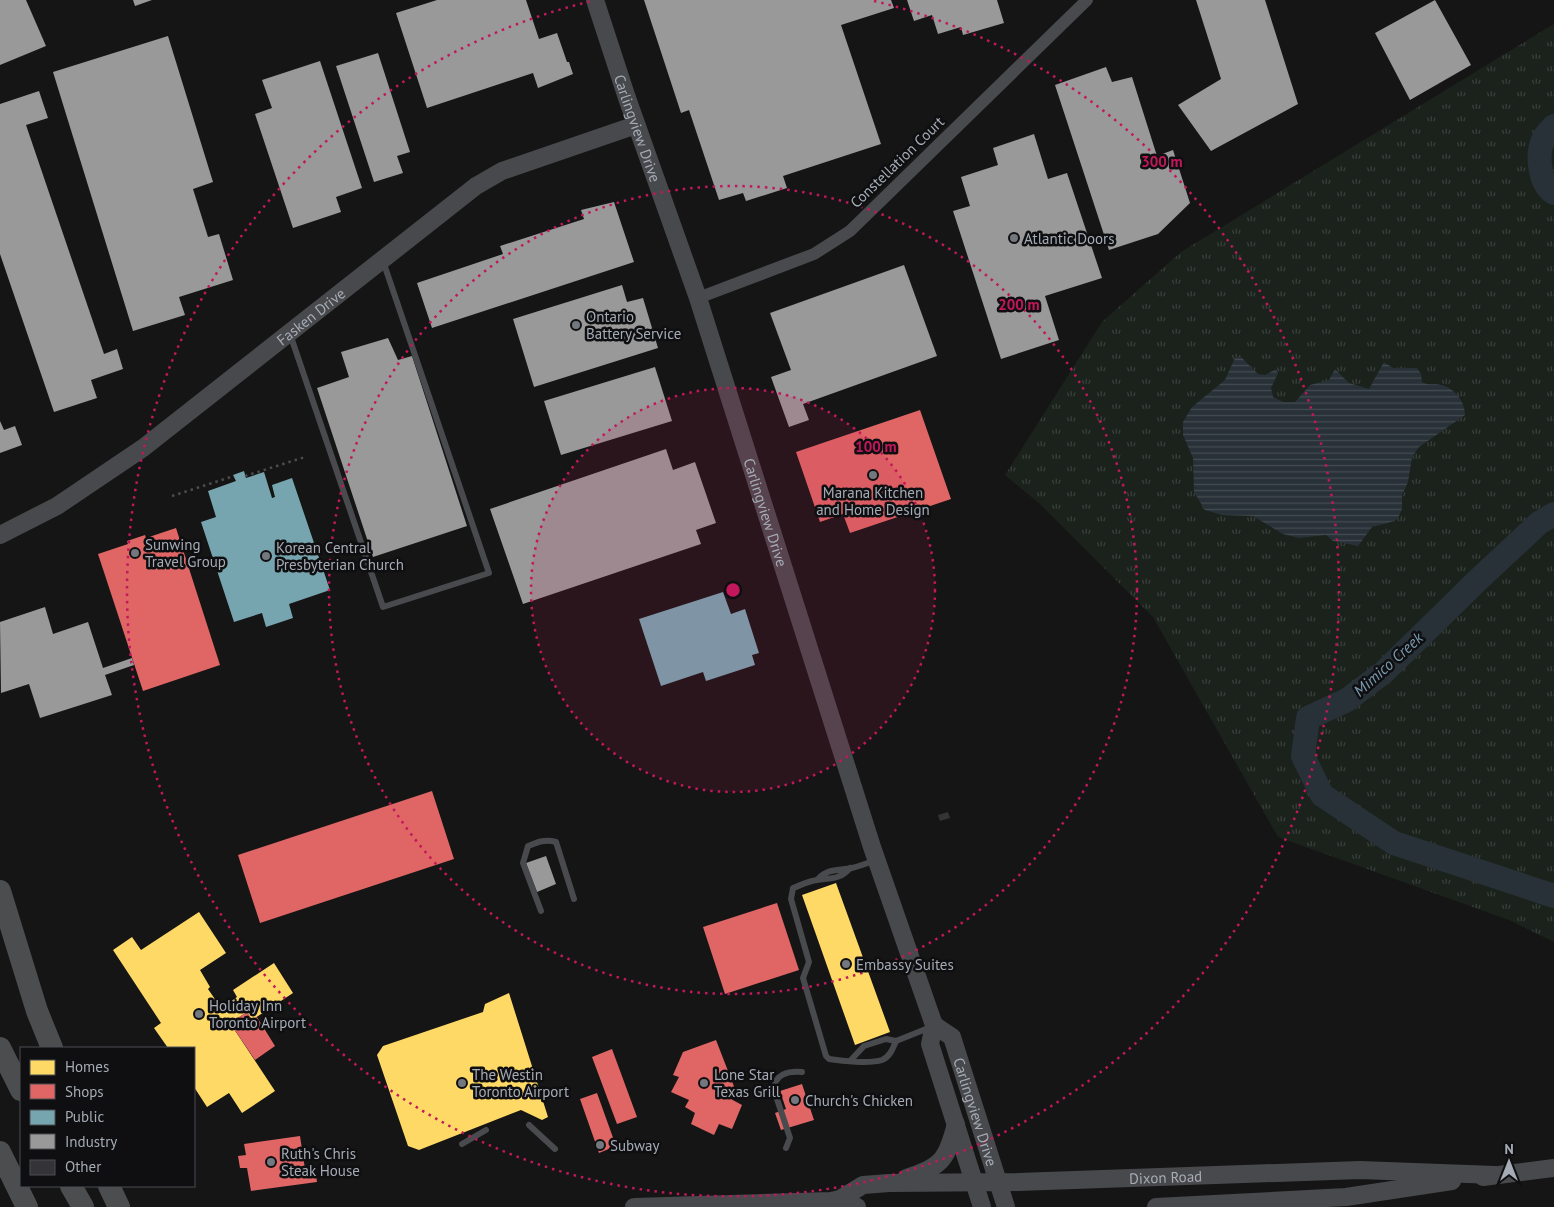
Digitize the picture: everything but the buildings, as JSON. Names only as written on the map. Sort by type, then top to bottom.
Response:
[{"type":"highway","points":[[0,891],[37,1011],[52,1047]]},
{"type":"highway","points":[[0,1048],[20,1088]]},
{"type":"highway","points":[[0,1152],[27,1207]]},
{"type":"highway","points":[[72,1187],[83,1207]]},
{"type":"highway","points":[[109,1187],[119,1207]]},
{"type":"main road","name":"Carlingview Drive","points":[[595,0],[636,125],[698,298],[876,860],[934,1025],[930,1044],[982,1207]]},
{"type":"main road","name":"Fasken Drive","points":[[0,535],[57,506],[143,448],[476,186],[502,170],[636,125]]},
{"type":"main road","name":"Carlingview Drive","points":[[934,1025],[952,1037],[1006,1207]]},
{"type":"main road","points":[[889,1183],[936,1168],[950,1146],[956,1124]]},
{"type":"main road","name":"Dixon Road","points":[[1156,1207],[1250,1204],[1346,1197],[1554,1168]]},
{"type":"main road","name":"Dixon Road","points":[[634,1207],[753,1205],[840,1199],[863,1185],[889,1183],[998,1182],[1360,1170],[1495,1175]]},
{"type":"main road","name":"Dixon Road","points":[[840,1199],[857,1207]]},
{"type":"street","name":"Constellation Court","points":[[698,298],[814,254],[850,231],[1087,0]]},
{"type":"lane","points":[[289,332],[383,607],[489,573],[382,260]]},
{"type":"lane","points":[[541,911],[522,863],[528,846],[539,842],[548,840],[556,842],[574,899]]},
{"type":"lane","points":[[876,860],[850,868],[841,867],[824,873],[818,880],[793,888],[791,899],[809,962],[804,978],[826,1056],[829,1059],[850,1061],[882,1060],[891,1052],[896,1041]]},
{"type":"lane","points":[[850,1061],[864,1046],[886,1039],[896,1041],[934,1025]]},
{"type":"lane","points":[[786,1148],[790,1138],[774,1090],[774,1083],[776,1079],[786,1074],[802,1072]]},
{"type":"lane","points":[[529,1125],[555,1149]]},
{"type":"lane","points":[[462,1144],[486,1130]]},
{"type":"path","points":[[245,476],[305,457]]},
{"type":"path","points":[[172,496],[234,476]]},
{"type":"green space","points":[[1554,24],[1554,942],[1509,920],[1278,837],[1153,617],[1040,504],[1005,475],[1102,322],[1181,252]]},
{"type":"shaded area","points":[[1241,357],[1258,374],[1265,375],[1276,369],[1278,373],[1271,388],[1273,397],[1283,402],[1295,402],[1310,385],[1329,380],[1335,369],[1349,383],[1369,389],[1384,362],[1393,368],[1417,368],[1421,374],[1422,382],[1441,385],[1455,392],[1463,405],[1465,415],[1419,447],[1412,457],[1408,482],[1402,495],[1402,509],[1399,516],[1395,521],[1372,527],[1358,546],[1333,541],[1326,535],[1299,538],[1283,534],[1253,516],[1222,515],[1205,510],[1194,492],[1193,458],[1183,435],[1183,422],[1192,407],[1225,380],[1235,358]]},
{"type":"waterway","name":"Mimico Creek","points":[[1554,126],[1544,138],[1540,152],[1542,176],[1549,189],[1554,193]]},
{"type":"waterway","name":"Mimico Creek","points":[[1554,514],[1539,523],[1384,672],[1347,700],[1308,718],[1303,756],[1322,795],[1394,843],[1554,896]]},
{"type":"place","name":"Atlantic Doors","points":[[1014,238]]},
{"type":"place","name":"Ontario Battery Service","points":[[576,325]]},
{"type":"place","name":"Marana Kitchen and Home Design","points":[[873,475]]},
{"type":"place","name":"Sunwing Travel Group","points":[[135,553]]},
{"type":"place","name":"Korean Central Presbyterian Church","points":[[266,556]]},
{"type":"place","name":"Embassy Suites","points":[[846,964]]},
{"type":"place","name":"Holiday Inn Toronto Airport","points":[[199,1014]]},
{"type":"place","name":"The Westin Toronto Airport","points":[[462,1083]]},
{"type":"place","name":"Lone Star Texas Grill","points":[[704,1083]]},
{"type":"place","name":"Church's Chicken","points":[[795,1100]]},
{"type":"place","name":"Subway","points":[[600,1145]]},
{"type":"place","name":"Ruth's Chris Steak House","points":[[271,1162]]}]
